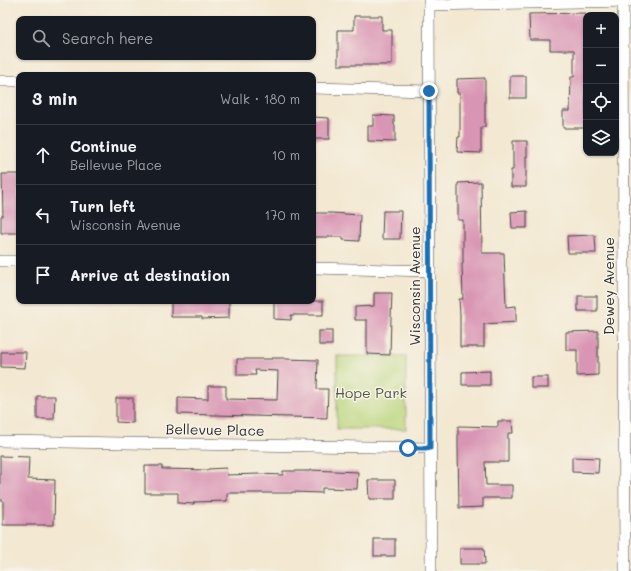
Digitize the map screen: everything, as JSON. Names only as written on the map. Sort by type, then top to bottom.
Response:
[{"type":"street","points":[[429,2],[627,1]]},
{"type":"street","name":"Dewey Avenue","points":[[625,571],[627,1]]},
{"type":"street","name":"Wisconsin Avenue","points":[[429,2],[431,571]]},
{"type":"street","points":[[0,81],[16,81]]},
{"type":"street","points":[[316,88],[429,91]]},
{"type":"street","points":[[0,261],[16,261]]},
{"type":"street","points":[[316,268],[430,271]]},
{"type":"street","name":"Bellevue Place","points":[[0,441],[430,448]]},
{"type":"green space","name":"Hope Park","points":[[337,356],[406,356],[406,429],[337,429]]},
{"type":"building","points":[[583,13],[583,128],[563,128],[563,111],[570,111],[571,77],[574,77],[574,50],[550,50],[550,40],[530,40],[529,14]]},
{"type":"building","points":[[354,16],[382,16],[382,30],[392,30],[392,65],[338,65],[338,30],[354,30]]},
{"type":"building","points":[[510,76],[526,76],[526,98],[510,98]]},
{"type":"building","points":[[485,78],[485,127],[481,127],[481,153],[457,152],[458,137],[460,137],[460,93],[457,93],[457,79]]},
{"type":"building","points":[[373,115],[394,116],[395,142],[368,141],[368,126],[373,126]]},
{"type":"building","points":[[316,117],[329,118],[329,139],[316,139]]},
{"type":"building","points":[[513,141],[527,141],[526,187],[511,187],[511,170],[513,170]]},
{"type":"building","points":[[2,174],[16,174],[16,233],[1,233],[1,216],[3,216]]},
{"type":"building","points":[[481,182],[482,253],[504,253],[506,307],[516,306],[516,322],[484,324],[484,347],[460,347],[459,299],[463,299],[463,220],[458,220],[458,183]]},
{"type":"building","points":[[383,211],[401,211],[400,239],[382,239]]},
{"type":"building","points":[[527,211],[527,228],[512,228],[511,212]]},
{"type":"building","points":[[316,213],[360,215],[359,241],[343,240],[343,237],[316,237]]},
{"type":"building","points":[[595,235],[596,253],[568,253],[567,236]]},
{"type":"building","points":[[374,293],[392,293],[390,355],[367,354],[367,320],[355,320],[355,307],[374,306]]},
{"type":"building","points":[[578,296],[597,296],[597,311],[578,311]]},
{"type":"building","points":[[316,301],[323,301],[323,315],[291,315],[291,320],[274,319],[274,304],[316,304]]},
{"type":"building","points":[[171,304],[229,304],[229,318],[202,319],[202,317],[171,317]]},
{"type":"building","points":[[319,331],[332,331],[332,345],[319,345]]},
{"type":"building","points":[[598,331],[598,375],[577,376],[577,350],[566,350],[566,332]]},
{"type":"building","points":[[1,352],[26,352],[25,368],[1,367]]},
{"type":"building","points":[[272,358],[318,360],[317,389],[328,389],[327,418],[178,414],[178,398],[208,399],[208,386],[226,386],[226,399],[277,400],[278,371],[255,370],[256,375],[237,375],[237,359]]},
{"type":"building","points":[[490,371],[490,385],[462,385],[462,372]]},
{"type":"building","points":[[531,377],[548,377],[548,388],[531,388]]},
{"type":"building","points":[[37,396],[55,396],[54,419],[37,419]]},
{"type":"building","points":[[116,398],[133,398],[133,423],[116,422]]},
{"type":"building","points":[[498,421],[512,421],[513,433],[508,433],[508,462],[485,462],[486,485],[512,485],[512,498],[483,498],[483,507],[459,508],[458,426],[498,427]]},
{"type":"building","points":[[0,456],[29,457],[28,479],[55,480],[54,525],[3,525],[3,500],[0,500]]},
{"type":"building","points":[[572,457],[599,458],[598,473],[572,472]]},
{"type":"building","points":[[145,466],[162,466],[162,469],[208,470],[226,468],[227,475],[283,475],[283,471],[310,470],[358,472],[357,489],[322,488],[322,493],[227,493],[227,501],[194,502],[194,504],[178,503],[178,493],[145,493]]},
{"type":"building","points":[[368,480],[395,480],[395,499],[369,499]]},
{"type":"building","points":[[374,539],[395,539],[395,556],[374,556]]},
{"type":"building","points":[[460,548],[484,548],[485,564],[460,564]]},
{"type":"route","points":[[408,448],[430,448],[429,91]]}]
